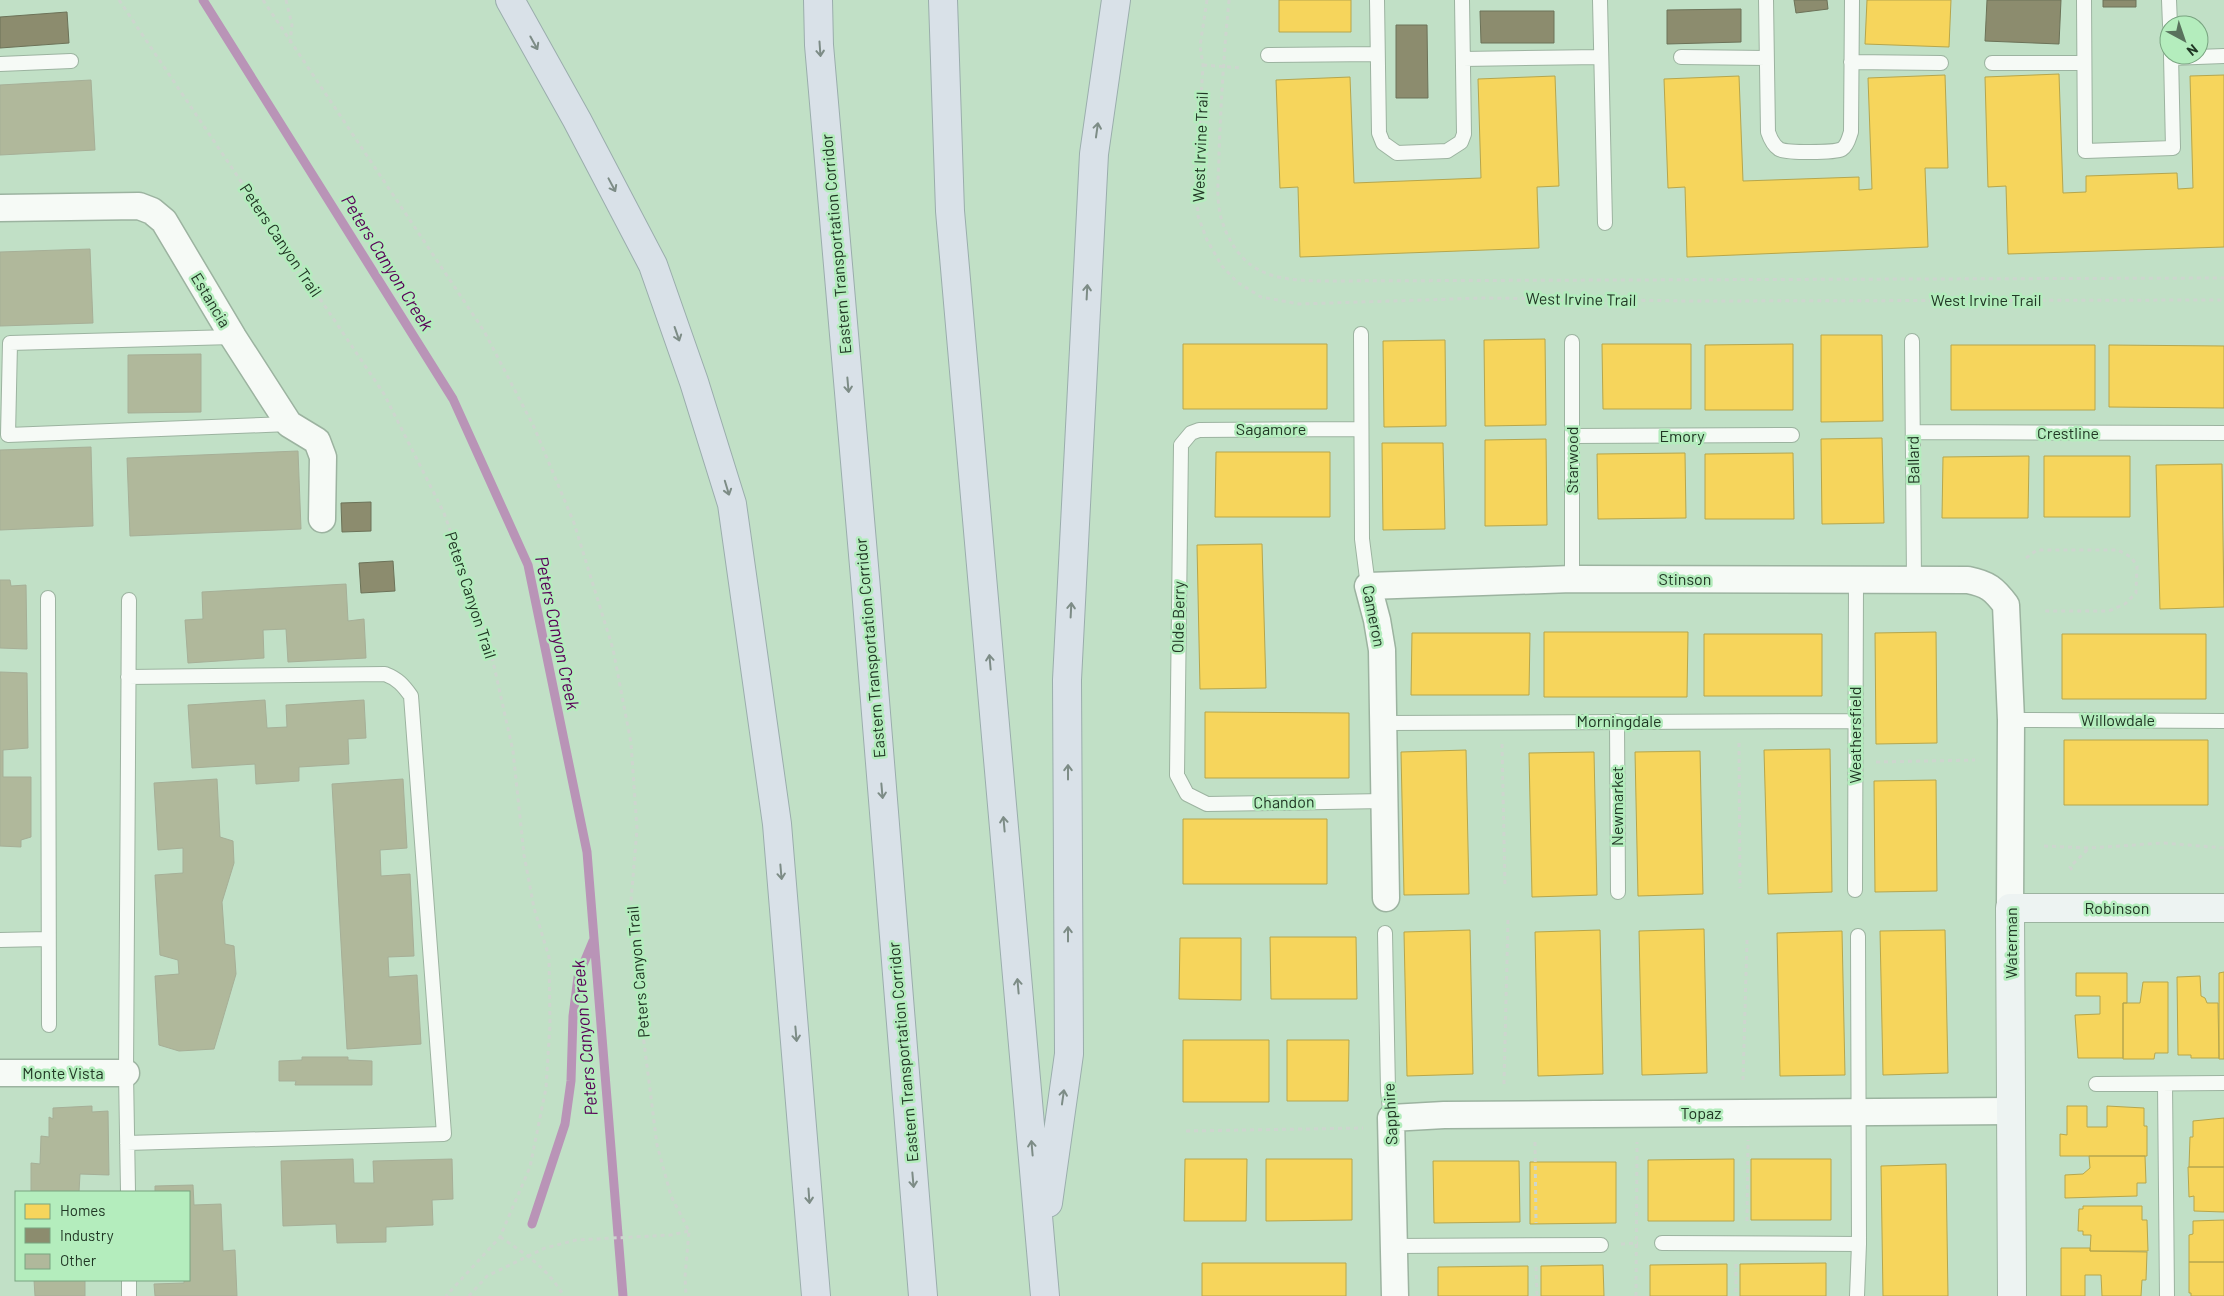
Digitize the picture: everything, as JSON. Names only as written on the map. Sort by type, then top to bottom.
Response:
[{"type":"highway","points":[[510,0],[577,120],[653,265],[694,382],[732,504],[777,824],[816,1296]]},
{"type":"highway","name":"Eastern Transportation Corridor","points":[[818,0],[819,45],[865,579],[923,1296]]},
{"type":"highway","points":[[943,0],[950,211],[1045,1296]]},
{"type":"highway","points":[[1041,1249],[1069,1054],[1067,680],[1094,154],[1116,0]]},
{"type":"street","name":"Estancia","points":[[0,208],[139,206],[152,211],[164,221],[233,337],[289,424],[317,441],[323,457],[322,520]]},
{"type":"street","name":"Stinson","points":[[1368,586],[1572,579],[1968,580],[1985,584],[1997,593]]},
{"type":"street","name":"Cameron","points":[[1368,586],[1377,620],[1382,650],[1386,898]]},
{"type":"street","name":"Waterman","points":[[1997,593],[2006,605],[2011,720],[2012,1296]]},
{"type":"street","name":"Robinson","points":[[2010,908],[2224,908]]},
{"type":"street","name":"Monte Vista","points":[[0,1073],[126,1073]]},
{"type":"street","name":"Topaz","points":[[1380,1123],[1444,1115],[2011,1111]]},
{"type":"street","name":"Sapphire","points":[[1380,1123],[1394,1246],[1394,1296]]},
{"type":"lane","points":[[1377,0],[1379,133],[1383,143],[1397,153],[1447,151],[1461,142],[1464,134],[1462,0]]},
{"type":"lane","points":[[1600,0],[1605,223]]},
{"type":"lane","points":[[1766,0],[1768,132],[1778,149],[1788,152],[1842,149],[1848,142],[1851,132],[1852,0]]},
{"type":"lane","points":[[2084,0],[2084,151],[2173,148],[2171,65]]},
{"type":"lane","points":[[2169,0],[2170,15]]},
{"type":"lane","points":[[1268,55],[1377,54]]},
{"type":"lane","points":[[2209,56],[2224,56]]},
{"type":"lane","points":[[1463,59],[1602,57]]},
{"type":"lane","points":[[1680,57],[1766,58]]},
{"type":"lane","points":[[0,64],[71,61]]},
{"type":"lane","points":[[1852,62],[1941,63]]},
{"type":"lane","points":[[1992,63],[2084,63]]},
{"type":"lane","name":"Cameron","points":[[1361,334],[1362,539],[1368,586]]},
{"type":"lane","points":[[233,337],[10,343],[8,436],[289,424]]},
{"type":"lane","name":"Ballard","points":[[1912,341],[1914,580]]},
{"type":"lane","name":"Starwood","points":[[1572,342],[1572,579]]},
{"type":"lane","name":"Sagamore","points":[[1185,439],[1199,430],[1360,429]]},
{"type":"lane","name":"Crestline","points":[[1913,432],[2224,433]]},
{"type":"lane","name":"Emory","points":[[1572,436],[1792,435]]},
{"type":"lane","name":"Olde Berry","points":[[1185,439],[1181,445],[1180,454],[1177,775],[1187,794]]},
{"type":"lane","name":"Weathersfield","points":[[1855,890],[1856,580]]},
{"type":"lane","points":[[48,598],[49,1025]]},
{"type":"lane","points":[[128,1191],[126,1073],[129,600]]},
{"type":"lane","points":[[127,1143],[444,1134],[411,696],[403,684],[394,677],[385,674],[128,677]]},
{"type":"lane","name":"Willowdale","points":[[2011,720],[2224,720]]},
{"type":"lane","name":"Newmarket","points":[[1617,721],[1618,892]]},
{"type":"lane","name":"Morningdale","points":[[1383,723],[1855,721]]},
{"type":"lane","name":"Chandon","points":[[1187,794],[1207,804],[1384,801]]},
{"type":"lane","name":"Sapphire","points":[[1380,1123],[1388,1091],[1385,933]]},
{"type":"lane","points":[[1857,1296],[1859,1244],[1858,936]]},
{"type":"lane","points":[[0,940],[48,939]]},
{"type":"lane","points":[[2096,1084],[2224,1083]]},
{"type":"lane","points":[[2165,1084],[2166,1296]]},
{"type":"lane","points":[[1662,1243],[1859,1244]]},
{"type":"lane","points":[[1394,1246],[1601,1245]]},
{"type":"lane","points":[[129,1281],[129,1296]]},
{"type":"path","name":"Peters Canyon Trail","points":[[119,0],[384,394],[444,513],[488,639],[513,751],[524,854],[534,908],[549,957],[550,1024],[546,1088],[530,1167],[500,1236],[446,1296]]},
{"type":"path","name":"Peters Canyon Trail","points":[[262,0],[484,331],[534,427],[574,523],[613,649],[631,743],[637,830],[630,913],[638,995],[657,1145],[671,1196],[688,1231],[685,1277],[686,1296]]},
{"type":"path","points":[[286,0],[292,26],[290,43]]},
{"type":"path","name":"West Irvine Trail","points":[[1208,0],[1200,46],[1203,65],[1196,180],[1198,216],[1207,240],[1222,266],[1237,282],[1261,297],[1299,304],[1484,298],[1687,301],[2224,300]]},
{"type":"path","name":"West Irvine Trail","points":[[1229,0],[1222,67],[1218,193],[1221,220],[1233,245],[1250,264],[1265,273],[1288,280],[2224,278]]},
{"type":"path","points":[[1203,65],[1242,68]]},
{"type":"path","points":[[2026,558],[2037,550],[2118,550],[2132,557],[2137,566],[2136,593],[2125,604],[2109,611],[2043,611]]},
{"type":"path","points":[[1738,721],[1740,888]]},
{"type":"path","points":[[1502,722],[1505,886]]},
{"type":"path","points":[[1855,762],[1975,760]]},
{"type":"path","points":[[2044,846],[2089,848],[2164,843],[2224,848]]},
{"type":"path","points":[[2072,870],[2070,867],[2089,848]]},
{"type":"path","points":[[1504,1084],[1508,919]]},
{"type":"path","points":[[1743,1080],[1747,940]]},
{"type":"path","points":[[1186,1131],[1380,1123]]},
{"type":"path","points":[[1747,1225],[1748,1139]]},
{"type":"path","points":[[1535,1140],[1537,1296]]},
{"type":"path","points":[[1636,1296],[1637,1140]]},
{"type":"path","points":[[469,1296],[487,1276],[545,1248],[576,1240],[670,1235],[688,1231]]},
{"type":"path","points":[[500,1236],[528,1256],[552,1277],[564,1296]]},
{"type":"path","points":[[1601,1245],[1662,1243]]},
{"type":"path","points":[[1736,1260],[1736,1296]]},
{"type":"building: Homes","points":[[1279,0],[1351,0],[1351,32],[1279,32]]},
{"type":"building: Homes","points":[[1867,0],[1951,0],[1949,47],[1865,44]]},
{"type":"building: Homes","points":[[2059,74],[2063,193],[2086,192],[2086,176],[2177,173],[2178,189],[2193,188],[2190,76],[2224,75],[2224,247],[2008,254],[2006,186],[1988,187],[1985,77]]},
{"type":"building: Homes","points":[[1945,75],[1948,168],[1925,168],[1928,247],[1687,257],[1685,187],[1668,188],[1664,79],[1739,76],[1743,181],[1859,177],[1859,190],[1872,189],[1868,78]]},
{"type":"building: Homes","points":[[1555,76],[1559,186],[1537,187],[1539,248],[1300,257],[1298,187],[1280,188],[1276,80],[1350,77],[1354,183],[1481,178],[1478,79]]},
{"type":"building: Homes","points":[[1821,335],[1882,335],[1883,421],[1821,422]]},
{"type":"building: Homes","points":[[1545,339],[1546,425],[1485,426],[1484,340]]},
{"type":"building: Homes","points":[[1445,340],[1446,426],[1384,427],[1383,341]]},
{"type":"building: Homes","points":[[1183,344],[1327,344],[1327,409],[1183,409]]},
{"type":"building: Homes","points":[[1602,344],[1691,344],[1691,409],[1603,409]]},
{"type":"building: Homes","points":[[1793,344],[1793,410],[1705,410],[1705,345]]},
{"type":"building: Homes","points":[[1951,345],[2095,345],[2095,410],[1951,410]]},
{"type":"building: Homes","points":[[2109,345],[2224,346],[2224,408],[2109,407]]},
{"type":"building: Homes","points":[[1882,438],[1884,523],[1822,524],[1821,439]]},
{"type":"building: Homes","points":[[1546,439],[1547,525],[1485,526],[1485,440]]},
{"type":"building: Homes","points":[[1382,443],[1443,443],[1445,529],[1383,530]]},
{"type":"building: Homes","points":[[1216,452],[1330,452],[1330,517],[1215,517]]},
{"type":"building: Homes","points":[[1685,453],[1686,518],[1598,519],[1597,454]]},
{"type":"building: Homes","points":[[1793,453],[1794,519],[1705,519],[1705,454]]},
{"type":"building: Homes","points":[[2029,456],[2028,518],[1942,518],[1943,457]]},
{"type":"building: Homes","points":[[2044,456],[2130,456],[2130,517],[2044,517]]},
{"type":"building: Homes","points":[[2222,464],[2224,607],[2160,609],[2156,465]]},
{"type":"building: Homes","points":[[1262,544],[1266,688],[1200,689],[1197,545]]},
{"type":"building: Homes","points":[[1544,632],[1688,632],[1687,697],[1544,697]]},
{"type":"building: Homes","points":[[1936,632],[1937,743],[1876,744],[1875,633]]},
{"type":"building: Homes","points":[[1412,633],[1530,633],[1529,695],[1411,695]]},
{"type":"building: Homes","points":[[1704,634],[1822,634],[1822,696],[1704,696]]},
{"type":"building: Homes","points":[[2062,634],[2206,634],[2206,699],[2062,699]]},
{"type":"building: Homes","points":[[1205,712],[1349,713],[1349,778],[1205,778]]},
{"type":"building: Homes","points":[[2064,740],[2208,740],[2208,805],[2064,805]]},
{"type":"building: Homes","points":[[1830,749],[1832,892],[1768,894],[1764,750]]},
{"type":"building: Homes","points":[[1466,750],[1469,894],[1404,895],[1401,752]]},
{"type":"building: Homes","points":[[1700,751],[1703,894],[1638,896],[1635,752]]},
{"type":"building: Homes","points":[[1594,752],[1597,895],[1532,897],[1529,753]]},
{"type":"building: Homes","points":[[1936,780],[1937,891],[1875,892],[1874,781]]},
{"type":"building: Homes","points":[[1183,819],[1327,819],[1327,884],[1183,884]]},
{"type":"building: Homes","points":[[1704,929],[1707,1073],[1642,1075],[1639,931]]},
{"type":"building: Homes","points":[[1470,930],[1473,1074],[1407,1076],[1404,932]]},
{"type":"building: Homes","points":[[1600,930],[1603,1074],[1538,1076],[1535,932]]},
{"type":"building: Homes","points":[[1945,930],[1948,1073],[1883,1075],[1880,931]]},
{"type":"building: Homes","points":[[1842,931],[1845,1075],[1780,1076],[1777,933]]},
{"type":"building: Homes","points":[[1270,937],[1356,937],[1357,999],[1271,999]]},
{"type":"building: Homes","points":[[1180,938],[1241,938],[1241,1000],[1179,999]]},
{"type":"building: Homes","points":[[2224,972],[2224,1059],[2219,1059],[2219,973]]},
{"type":"building: Homes","points":[[2076,973],[2127,973],[2127,1003],[2123,1003],[2123,1058],[2078,1058],[2075,1015],[2100,1014],[2100,996],[2076,996]]},
{"type":"building: Homes","points":[[2200,976],[2201,996],[2205,998],[2207,1003],[2218,1003],[2219,1058],[2191,1058],[2191,1055],[2178,1055],[2177,977]]},
{"type":"building: Homes","points":[[2143,982],[2168,982],[2168,1053],[2155,1053],[2154,1059],[2123,1059],[2123,1003],[2140,1003]]},
{"type":"building: Homes","points":[[1183,1040],[1269,1040],[1269,1102],[1183,1102]]},
{"type":"building: Homes","points":[[1287,1040],[1349,1040],[1348,1101],[1287,1101]]},
{"type":"building: Homes","points":[[2067,1106],[2087,1106],[2087,1127],[2107,1127],[2107,1106],[2144,1108],[2144,1126],[2147,1126],[2147,1156],[2060,1156],[2060,1134],[2067,1135]]},
{"type":"building: Homes","points":[[2224,1118],[2224,1167],[2189,1167],[2190,1137],[2193,1137],[2193,1121]]},
{"type":"building: Homes","points":[[2089,1156],[2145,1156],[2146,1183],[2137,1183],[2137,1196],[2065,1198],[2065,1175],[2083,1174],[2090,1168]]},
{"type":"building: Homes","points":[[1185,1159],[1247,1159],[1246,1221],[1184,1221]]},
{"type":"building: Homes","points":[[1266,1159],[1352,1159],[1352,1220],[1266,1221]]},
{"type":"building: Homes","points":[[1734,1159],[1734,1221],[1648,1221],[1648,1160]]},
{"type":"building: Homes","points":[[1751,1159],[1831,1159],[1831,1220],[1751,1220]]},
{"type":"building: Homes","points":[[1433,1161],[1519,1161],[1520,1222],[1434,1223]]},
{"type":"building: Homes","points":[[1530,1162],[1616,1162],[1616,1223],[1530,1224]]},
{"type":"building: Homes","points":[[1946,1164],[1948,1296],[1883,1296],[1881,1166]]},
{"type":"building: Homes","points":[[2188,1167],[2224,1167],[2224,1212],[2194,1211],[2194,1196],[2189,1197]]},
{"type":"building: Homes","points":[[2083,1206],[2142,1206],[2142,1220],[2147,1220],[2148,1251],[2090,1251],[2091,1235],[2083,1235],[2083,1231],[2078,1231],[2079,1209],[2083,1209]]},
{"type":"building: Homes","points":[[2224,1220],[2224,1262],[2189,1262],[2189,1235],[2193,1234],[2193,1221]]},
{"type":"building: Homes","points":[[2061,1248],[2090,1248],[2090,1251],[2147,1252],[2146,1280],[2142,1280],[2141,1296],[2102,1296],[2101,1275],[2085,1275],[2085,1296],[2061,1296]]},
{"type":"building: Homes","points":[[2189,1262],[2224,1262],[2224,1296],[2191,1296],[2191,1293],[2189,1293]]},
{"type":"building: Homes","points":[[1202,1263],[1346,1263],[1346,1296],[1202,1296]]},
{"type":"building: Homes","points":[[1826,1263],[1826,1296],[1740,1296],[1740,1264]]},
{"type":"building: Homes","points":[[1727,1264],[1727,1296],[1650,1296],[1650,1265]]},
{"type":"building: Homes","points":[[1603,1265],[1604,1296],[1541,1296],[1541,1266]]},
{"type":"building: Homes","points":[[1528,1266],[1528,1296],[1438,1296],[1438,1267]]},
{"type":"building: Industry","points":[[1794,0],[1827,0],[1828,9],[1796,13]]},
{"type":"building: Industry","points":[[1987,0],[2061,0],[2059,44],[1985,41]]},
{"type":"building: Industry","points":[[2103,0],[2136,0],[2136,7],[2103,7]]},
{"type":"building: Industry","points":[[1741,9],[1741,42],[1667,44],[1667,10]]},
{"type":"building: Industry","points":[[1480,11],[1554,11],[1554,43],[1481,43]]},
{"type":"building: Industry","points":[[67,12],[69,43],[0,48],[0,17]]},
{"type":"building: Industry","points":[[1396,25],[1427,25],[1428,98],[1396,98]]},
{"type":"building: Industry","points":[[371,502],[371,531],[342,532],[341,503]]},
{"type":"building: Industry","points":[[393,561],[395,591],[361,593],[359,563]]},
{"type":"building: Other","points":[[91,80],[95,150],[0,155],[0,85]]},
{"type":"building: Other","points":[[90,249],[93,323],[0,326],[0,252]]},
{"type":"building: Other","points":[[201,354],[201,412],[128,413],[128,355]]},
{"type":"building: Other","points":[[91,447],[93,526],[0,530],[0,450]]},
{"type":"building: Other","points":[[298,451],[301,529],[130,536],[127,458]]},
{"type":"building: Other","points":[[0,580],[10,580],[11,586],[26,585],[27,649],[0,648]]},
{"type":"building: Other","points":[[346,584],[348,621],[364,619],[366,658],[288,662],[286,629],[263,630],[264,658],[188,663],[185,620],[203,619],[202,592]]},
{"type":"building: Other","points":[[0,672],[27,673],[28,748],[3,750],[3,777],[31,777],[31,837],[21,840],[21,847],[0,846]]},
{"type":"building: Other","points":[[265,700],[267,728],[287,727],[286,705],[364,700],[366,738],[348,739],[349,764],[299,767],[299,781],[256,784],[255,764],[192,768],[188,705]]},
{"type":"building: Other","points":[[217,779],[220,837],[233,841],[234,863],[222,902],[225,944],[234,946],[236,974],[214,1049],[179,1051],[159,1045],[155,976],[179,974],[178,960],[160,955],[155,875],[183,873],[183,848],[158,850],[154,783]]},
{"type":"building: Other","points":[[403,779],[407,848],[380,850],[381,876],[410,874],[414,956],[388,957],[389,977],[417,975],[421,1044],[347,1049],[332,784]]},
{"type":"building: Other","points":[[302,1057],[348,1057],[348,1060],[372,1061],[372,1085],[295,1085],[296,1081],[279,1081],[279,1061],[302,1060]]},
{"type":"building: Other","points":[[92,1106],[92,1112],[108,1111],[109,1175],[80,1174],[79,1191],[31,1191],[31,1163],[40,1164],[41,1136],[49,1137],[49,1117],[53,1119],[53,1108]]},
{"type":"building: Other","points":[[353,1159],[354,1183],[374,1183],[373,1161],[452,1159],[453,1199],[432,1200],[433,1225],[386,1227],[386,1242],[337,1243],[336,1224],[283,1226],[281,1161]]},
{"type":"building: Other","points":[[193,1185],[194,1205],[221,1204],[223,1251],[235,1250],[237,1296],[155,1296],[154,1284],[190,1281],[190,1191],[155,1191],[155,1186]]},
{"type":"building: Other","points":[[34,1281],[85,1281],[85,1296],[35,1296]]},
{"type":"waterway","name":"Peters Canyon Creek","points":[[203,0],[453,399],[528,565],[587,852],[623,1296]]},
{"type":"waterway","points":[[532,1224],[565,1124],[571,1081],[573,1016],[578,977],[593,941]]}]
